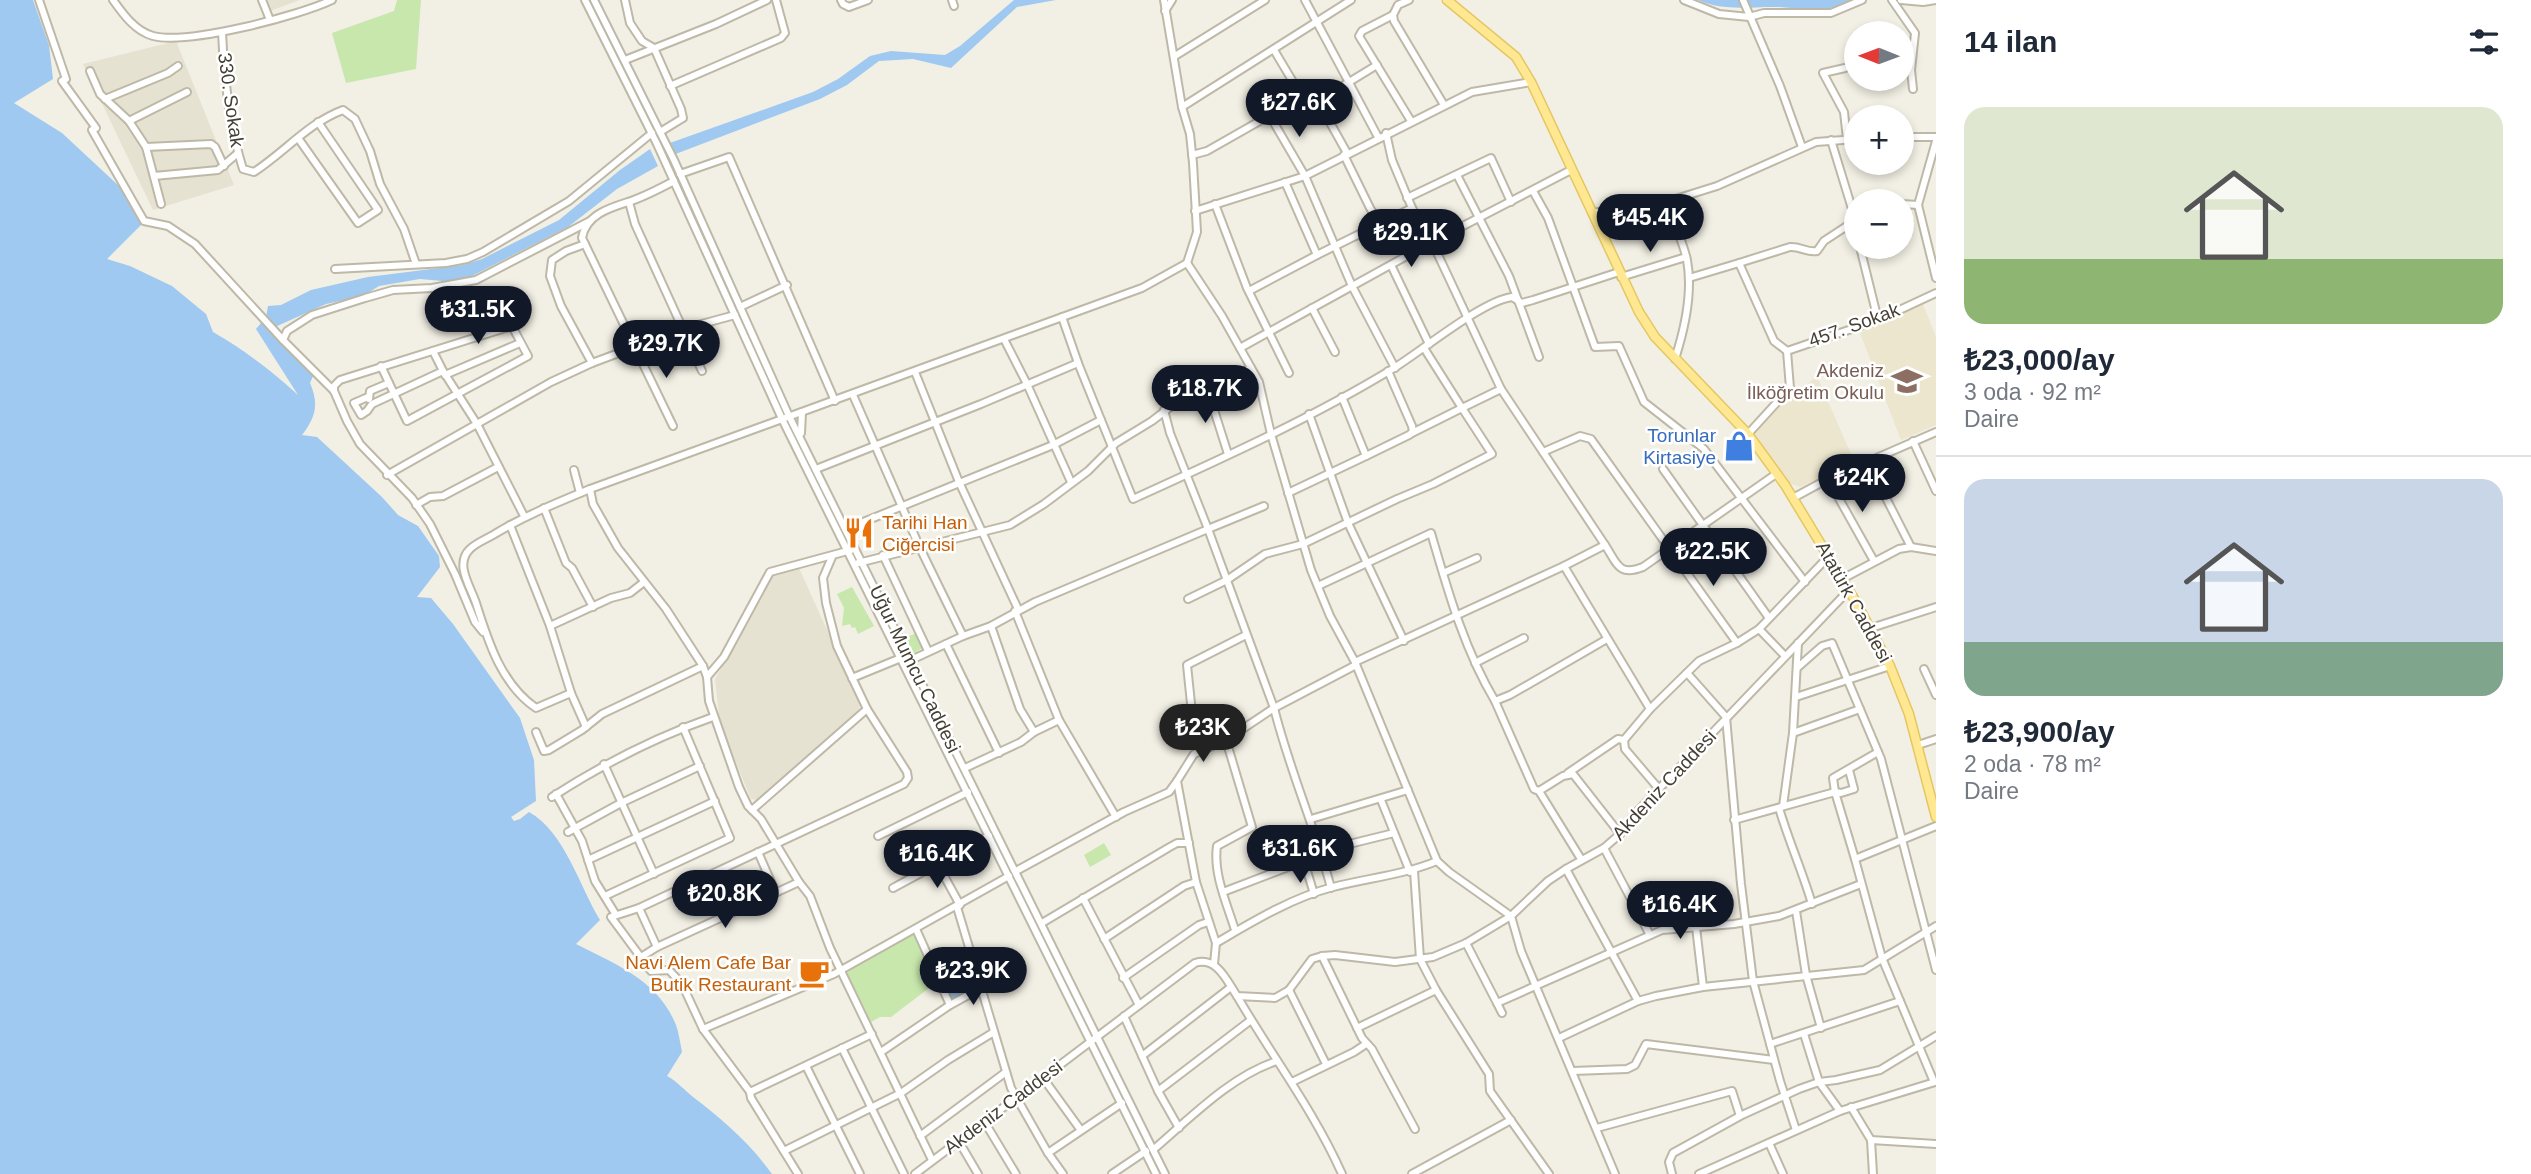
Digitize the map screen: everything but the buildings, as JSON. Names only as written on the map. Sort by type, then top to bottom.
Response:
[{"type":"main road","name":"Atatürk Caddesi","points":[[1447,0],[1516,57],[1531,82],[1620,274],[1655,337],[1748,434],[1829,556],[1890,666],[1909,714],[1936,817]]},
{"type":"street","points":[[39,0],[66,79],[62,81],[96,128],[92,130],[144,220],[168,226],[195,244],[334,391],[360,444],[430,524],[475,622],[484,634]]},
{"type":"street","points":[[113,0],[138,29],[153,36],[165,37],[222,32],[332,0]]},
{"type":"street","points":[[262,0],[270,20]]},
{"type":"street","points":[[585,0],[670,162]]},
{"type":"street","points":[[594,0],[625,60],[656,132]]},
{"type":"street","points":[[335,270],[446,263],[484,252],[569,201],[656,132],[683,118],[654,48],[642,41],[630,23],[625,0]]},
{"type":"street","points":[[625,60],[767,0]]},
{"type":"street","points":[[670,86],[780,38],[785,33],[785,28],[776,0]]},
{"type":"street","points":[[841,0],[849,8],[868,0]]},
{"type":"street","points":[[571,693],[536,708],[517,692],[503,673],[484,634],[463,565],[470,549],[524,516],[590,489],[1142,288],[1187,263],[1197,232],[1192,155],[1164,0]]},
{"type":"street","points":[[1165,11],[1172,0]]},
{"type":"street","points":[[1247,0],[1251,8]]},
{"type":"street","points":[[1175,56],[1265,0]]},
{"type":"street","points":[[1305,0],[1378,137]]},
{"type":"street","points":[[1182,107],[1352,0]]},
{"type":"street","points":[[1409,0],[1395,2],[1392,15],[1444,105]]},
{"type":"street","points":[[1684,0],[1719,14],[1749,17],[1764,13],[1831,13],[1862,0]]},
{"type":"street","points":[[1743,0],[1780,86],[1802,147]]},
{"type":"street","points":[[1892,0],[1907,21]]},
{"type":"street","points":[[1901,0],[1936,0]]},
{"type":"street","points":[[1392,15],[1362,31],[1359,36],[1411,121]]},
{"type":"street","name":"330. Sokak","points":[[222,32],[226,85],[243,169],[254,172],[276,158],[298,138]]},
{"type":"street","points":[[1274,50],[1301,97]]},
{"type":"street","points":[[1318,101],[1377,65]]},
{"type":"street","points":[[105,99],[168,73],[178,66]]},
{"type":"street","points":[[1844,68],[1822,74],[1844,112]]},
{"type":"street","points":[[90,71],[105,99],[129,121],[146,147],[161,204]]},
{"type":"street","points":[[1195,211],[1305,176],[1386,133],[1482,89],[1531,82]]},
{"type":"street","points":[[129,121],[187,92]]},
{"type":"street","points":[[1192,155],[1207,151],[1309,93],[1318,101],[1379,223]]},
{"type":"street","points":[[318,122],[377,210],[358,223],[298,138],[318,122],[343,110],[355,119],[370,151],[380,184],[404,229],[416,264]]},
{"type":"street","points":[[1270,116],[1305,176],[1391,369],[1412,426],[1412,433]]},
{"type":"street","points":[[1386,133],[1392,160],[1407,198],[1469,318],[1501,390],[1621,569],[1628,572],[1643,567],[1776,474]]},
{"type":"street","points":[[1914,138],[1936,139],[1918,205],[1936,278]]},
{"type":"street","points":[[1592,213],[1633,209],[1665,202],[1717,186],[1802,147],[1844,139]]},
{"type":"street","points":[[1831,140],[1846,189]]},
{"type":"street","points":[[146,147],[211,145],[215,147],[225,166]]},
{"type":"street","points":[[154,176],[218,170],[238,153]]},
{"type":"street","points":[[680,174],[729,157],[787,285],[835,401]]},
{"type":"street","points":[[1407,198],[1491,158],[1511,202]]},
{"type":"street","name":"Uğur Mumcu Caddesi","points":[[670,162],[680,174],[786,417],[801,439],[846,529],[852,550]]},
{"type":"street","name":"Uğur Mumcu Caddesi","points":[[670,162],[674,181],[735,315],[852,550],[901,658],[1122,1103],[1165,1174]]},
{"type":"street","points":[[1240,348],[1571,170]]},
{"type":"street","points":[[1457,176],[1508,276],[1539,357]]},
{"type":"street","points":[[283,340],[287,331],[312,315],[365,298],[393,290],[432,288],[476,280],[590,221],[613,205],[629,202],[674,181]]},
{"type":"street","points":[[1285,182],[1317,255]]},
{"type":"street","points":[[1533,191],[1545,211],[1595,347],[1619,346],[1644,402],[1704,449],[1730,482],[1739,499],[1805,582]]},
{"type":"street","points":[[629,202],[635,224],[702,371]]},
{"type":"street","points":[[1665,202],[1686,257],[1689,278],[1684,331],[1675,359]]},
{"type":"street","points":[[1215,204],[1249,291],[1289,373]]},
{"type":"street","points":[[1914,205],[1918,205]]},
{"type":"street","points":[[1249,291],[1412,208]]},
{"type":"street","points":[[590,221],[583,233],[585,244],[673,426]]},
{"type":"street","points":[[1689,278],[1790,247],[1798,246],[1809,252],[1817,251],[1824,241],[1844,228]]},
{"type":"street","points":[[585,244],[552,260],[550,276],[561,306],[592,363]]},
{"type":"street","points":[[1062,317],[1133,499],[1342,397],[1391,369],[1469,318],[1507,298],[1512,297],[1521,303],[1574,286],[1686,257]]},
{"type":"street","points":[[1863,259],[1878,320]]},
{"type":"street","points":[[1187,263],[1258,382],[1288,493],[1318,586],[1330,616],[1356,663],[1437,861],[1511,916],[1521,951],[1615,1174]]},
{"type":"street","points":[[1739,263],[1774,341],[1787,351]]},
{"type":"street","points":[[1188,599],[1227,580],[1265,554],[1303,544],[1492,454],[1427,346],[1391,265]]},
{"type":"street","points":[[740,307],[787,285]]},
{"type":"street","name":"457. Sokak","points":[[1748,434],[1790,388],[1787,351],[1878,320],[1936,293]]},
{"type":"street","points":[[1312,308],[1335,352]]},
{"type":"street","points":[[387,475],[551,382],[592,363],[683,329],[735,315]]},
{"type":"street","points":[[334,391],[334,386],[340,380],[381,366],[512,326],[528,356],[407,421],[381,366]]},
{"type":"street","points":[[1004,339],[1071,482]]},
{"type":"street","points":[[389,383],[370,391],[370,401],[394,395],[520,343]]},
{"type":"street","points":[[433,351],[477,424],[524,516]]},
{"type":"street","points":[[816,469],[1078,363]]},
{"type":"street","points":[[858,563],[1010,525],[1088,471],[1111,447],[1152,422],[1164,410],[1178,401],[1251,369]]},
{"type":"street","points":[[915,372],[959,482],[1017,610],[1059,720],[1116,817]]},
{"type":"street","points":[[1207,388],[1228,454]]},
{"type":"street","points":[[1288,493],[1501,390]]},
{"type":"street","points":[[853,395],[920,548],[964,636]]},
{"type":"street","points":[[1342,397],[1366,456]]},
{"type":"street","points":[[1164,410],[1170,433],[1274,708],[1331,888]]},
{"type":"street","points":[[801,439],[802,412]]},
{"type":"street","points":[[1309,414],[1348,523],[1404,641]]},
{"type":"street","points":[[846,529],[1054,444],[1101,420]]},
{"type":"street","points":[[1793,498],[1828,479],[1936,432]]},
{"type":"street","points":[[1543,452],[1580,436],[1591,439],[1737,643]]},
{"type":"street","points":[[1913,441],[1936,491]]},
{"type":"street","points":[[416,505],[430,497],[443,496],[498,467]]},
{"type":"street","points":[[1664,469],[1769,618]]},
{"type":"street","points":[[573,470],[580,493]]},
{"type":"street","points":[[1828,479],[1874,561]]},
{"type":"street","points":[[590,489],[593,504],[618,548],[666,608],[703,666],[713,717],[739,787],[810,896],[821,928],[932,1160]]},
{"type":"street","points":[[1885,496],[1911,547]]},
{"type":"street","points":[[911,660],[991,626],[1017,610],[1265,506]]},
{"type":"street","points":[[544,508],[566,563],[572,568],[593,607]]},
{"type":"street","points":[[510,524],[550,626],[571,693],[586,727]]},
{"type":"street","points":[[1318,586],[1431,533],[1455,615],[1475,663],[1534,789],[1539,792],[1581,859]]},
{"type":"street","points":[[1016,871],[1116,817],[1169,792],[1190,758],[1199,751],[1226,740],[1274,708],[1356,663],[1605,545]]},
{"type":"street","points":[[1842,579],[1899,549],[1911,547],[1936,551]]},
{"type":"street","points":[[707,677],[724,657],[770,572],[852,550]]},
{"type":"street","points":[[883,555],[928,652]]},
{"type":"street","points":[[1659,789],[1625,749],[1624,740],[1650,709],[1699,661],[1759,629],[1829,556]]},
{"type":"street","points":[[798,1174],[761,1115],[750,1092],[703,1029],[682,984],[669,970],[651,971],[611,917],[639,908],[906,782],[907,772],[867,709],[837,646],[823,578],[832,557]]},
{"type":"street","points":[[1443,573],[1477,558]]},
{"type":"street","name":"Uğur Mumcu Caddesi","points":[[858,563],[911,660],[1097,1035],[1150,1150],[1156,1174]]},
{"type":"street","points":[[1564,566],[1650,709]]},
{"type":"street","points":[[550,626],[611,598],[630,593],[644,582]]},
{"type":"street","name":"Akdeniz Caddesi","points":[[1322,956],[1395,962],[1433,957],[1466,943],[1511,916],[1548,881],[1581,859],[1604,848],[1620,834],[1634,815],[1849,590]]},
{"type":"street","points":[[1871,628],[1936,607]]},
{"type":"street","points":[[991,626],[1020,709],[1034,732]]},
{"type":"street","points":[[1759,629],[1785,656]]},
{"type":"street","points":[[1199,751],[1187,665],[1246,635]]},
{"type":"street","points":[[1475,663],[1524,638]]},
{"type":"street","points":[[1495,701],[1607,639]]},
{"type":"street","points":[[1798,643],[1793,733],[1781,807],[1793,855],[1800,861],[1812,904]]},
{"type":"street","points":[[1797,668],[1822,646],[1830,643],[1878,752],[1936,970]]},
{"type":"street","points":[[946,644],[999,753]]},
{"type":"street","points":[[852,678],[901,658]]},
{"type":"street","points":[[536,732],[544,751],[586,727],[602,714],[703,666]]},
{"type":"street","points":[[1796,697],[1890,666]]},
{"type":"street","points":[[1924,669],[1935,691]]},
{"type":"street","points":[[1687,673],[1726,717],[1734,820],[1753,981],[1796,1130]]},
{"type":"street","points":[[752,810],[867,709]]},
{"type":"street","points":[[1793,733],[1860,709]]},
{"type":"street","points":[[616,915],[595,881],[576,828],[554,795],[604,764],[683,727],[713,717]]},
{"type":"street","points":[[965,768],[1021,742],[1034,732],[1059,720]]},
{"type":"street","points":[[605,896],[730,838],[683,727]]},
{"type":"street","points":[[1918,745],[1936,738]]},
{"type":"street","points":[[1539,792],[1618,739],[1624,740]]},
{"type":"street","points":[[1226,740],[1252,827],[1217,846],[1216,855],[1223,892],[1235,930]]},
{"type":"street","points":[[1699,1174],[1840,1111],[1935,1082],[1882,958],[1835,792],[1833,778],[1878,752]]},
{"type":"street","points":[[604,764],[654,874]]},
{"type":"street","points":[[568,832],[621,803],[700,766]]},
{"type":"street","points":[[1734,820],[1854,789],[1849,770]]},
{"type":"street","points":[[1568,773],[1578,779],[1620,834]]},
{"type":"street","points":[[1177,781],[1196,882],[1216,943],[1214,964]]},
{"type":"street","points":[[1311,820],[1408,790]]},
{"type":"street","points":[[878,836],[968,792]]},
{"type":"street","points":[[1381,800],[1412,871],[1420,959],[1436,990],[1490,1075],[1490,1091],[1549,1174]]},
{"type":"street","points":[[588,860],[715,802]]},
{"type":"street","points":[[1855,859],[1936,826]]},
{"type":"street","points":[[1321,851],[1394,833]]},
{"type":"street","points":[[892,888],[989,836]]},
{"type":"street","points":[[1042,923],[1177,843],[1189,843]]},
{"type":"street","points":[[1604,848],[1650,935]]},
{"type":"street","points":[[758,852],[775,891]]},
{"type":"street","points":[[1216,943],[1235,930],[1314,894],[1412,871],[1437,861]]},
{"type":"street","points":[[1223,892],[1304,862],[1314,894]]},
{"type":"street","points":[[937,863],[959,906],[1015,1098],[1063,1174]]},
{"type":"street","points":[[1566,869],[1637,1001]]},
{"type":"street","points":[[703,1029],[812,985],[1009,876]]},
{"type":"street","points":[[641,957],[657,947],[799,882]]},
{"type":"street","points":[[1104,939],[1184,886],[1196,882]]},
{"type":"street","points":[[1496,1003],[1662,930],[1745,922],[1796,911],[1861,884]]},
{"type":"street","points":[[1083,898],[1139,1005]]},
{"type":"street","points":[[639,908],[657,947]]},
{"type":"street","points":[[1796,911],[1806,975],[1821,1028]]},
{"type":"street","points":[[1123,978],[1199,925],[1208,922]]},
{"type":"street","points":[[1559,1038],[1637,1001],[1703,987],[1864,970],[1936,926]]},
{"type":"street","points":[[1696,927],[1703,987]]},
{"type":"street","points":[[916,929],[950,1005]]},
{"type":"street","points":[[1466,943],[1502,1013]]},
{"type":"street","points":[[1237,996],[1275,998],[1289,990],[1312,959],[1322,956],[1357,1028],[1366,1044],[1373,1049],[1415,1129]]},
{"type":"street","points":[[1097,1035],[1195,962],[1204,960],[1214,964],[1292,1082],[1327,1140],[1342,1174]]},
{"type":"street","points":[[1142,1056],[1231,987]]},
{"type":"street","points":[[881,1052],[950,1005],[981,988]]},
{"type":"street","points":[[1289,990],[1326,1064]]},
{"type":"street","points":[[1357,1028],[1436,990]]},
{"type":"street","points":[[1770,1044],[1900,1001]]},
{"type":"street","points":[[1124,1016],[1158,1091],[1179,1128]]},
{"type":"street","points":[[1158,1091],[1251,1020]]},
{"type":"street","points":[[784,1151],[873,1109],[995,1032]]},
{"type":"street","points":[[750,1092],[872,1034]]},
{"type":"street","points":[[1804,1034],[1819,1082],[1840,1111]]},
{"type":"street","name":"Akdeniz Caddesi","points":[[915,1174],[1097,1035]]},
{"type":"street","points":[[1672,1174],[1668,1165],[1673,1153],[1740,1116],[1819,1082],[1880,1069],[1936,1036]]},
{"type":"street","points":[[1292,1082],[1366,1044]]},
{"type":"street","points":[[1573,1071],[1627,1069],[1635,1065],[1646,1044],[1774,1060]]},
{"type":"street","points":[[842,1048],[904,1174]]},
{"type":"street","points":[[1112,1174],[1150,1150],[1253,1070],[1277,1061]]},
{"type":"street","points":[[806,1066],[860,1174]]},
{"type":"street","points":[[920,1136],[1006,1072]]},
{"type":"street","points":[[1043,1078],[1080,1129]]},
{"type":"street","points":[[1597,1128],[1732,1091],[1740,1116]]},
{"type":"street","points":[[1048,1153],[1122,1103]]},
{"type":"street","points":[[1851,1107],[1871,1140],[1873,1174]]},
{"type":"street","points":[[1412,1174],[1511,1120]]},
{"type":"street","points":[[984,1121],[1016,1174]]},
{"type":"street","points":[[958,1140],[978,1174]]},
{"type":"street","points":[[1871,1140],[1936,1144]]},
{"type":"street","points":[[1769,1143],[1783,1174]]},
{"type":"shaded area","points":[[265,0],[300,0],[270,11]]},
{"type":"shaded area","points":[[176,41],[234,185],[153,210],[83,64]]},
{"type":"shaded area","name":"Akdeniz İlköğretim Okulu","points":[[1923,304],[1936,337],[1936,425],[1901,440],[1860,333]]},
{"type":"shaded area","points":[[1817,376],[1854,461],[1800,487],[1788,483],[1755,433],[1764,420]]},
{"type":"shaded area","points":[[799,568],[860,703],[859,712],[758,800],[751,799],[720,724],[715,679],[773,574]]},
{"type":"green space","points":[[397,0],[421,0],[416,69],[346,83],[332,33],[394,11]]},
{"type":"green space","points":[[852,587],[874,626],[858,634],[850,624],[842,626],[844,608],[837,594]]},
{"type":"green space","points":[[917,633],[923,645],[912,654],[902,639]]},
{"type":"green space","points":[[1104,843],[1111,855],[1090,867],[1084,855]]},
{"type":"green space","points":[[915,933],[937,982],[891,1017],[880,1017],[871,1022],[847,974],[849,969]]},
{"type":"water","points":[[0,0],[33,0],[49,45],[53,79],[14,103],[62,133],[119,186],[142,224],[107,259],[130,266],[172,286],[206,314],[213,332],[257,361],[298,395],[256,329],[266,317],[268,306],[281,305],[311,290],[368,277],[463,265],[482,259],[559,220],[650,149],[658,166],[617,189],[568,227],[468,278],[454,282],[420,279],[379,286],[363,296],[326,304],[275,327],[313,376],[310,383],[315,397],[315,410],[302,435],[317,437],[398,515],[418,526],[439,556],[440,567],[417,597],[431,598],[453,624],[520,718],[534,760],[536,801],[511,817],[514,821],[529,812],[552,832],[570,861],[600,920],[576,944],[634,975],[658,996],[676,1025],[682,1052],[667,1076],[735,1132],[772,1174],[0,1174]]},
{"type":"water","points":[[1014,0],[1056,0],[1017,7],[951,68],[913,59],[879,61],[847,85],[820,99],[673,155],[667,144],[813,92],[838,79],[870,56],[891,51],[945,55],[960,46]]},
{"type":"water","points":[[1698,0],[1855,0],[1831,9],[1818,10],[1728,7]]},
{"type":"water","points":[[959,967],[969,991],[950,1000],[939,975]]},
{"type":"place","name":"Akdeniz İlköğretim Okulu","points":[[1907,381]]},
{"type":"place","name":"Torunlar Kirtasiye","points":[[1739,446]]},
{"type":"place","name":"Tarihi Han Ciğercisi","points":[[859,533]]},
{"type":"place","name":"Navi Alem Cafe Bar Butik Restaurant","points":[[814,973]]}]
